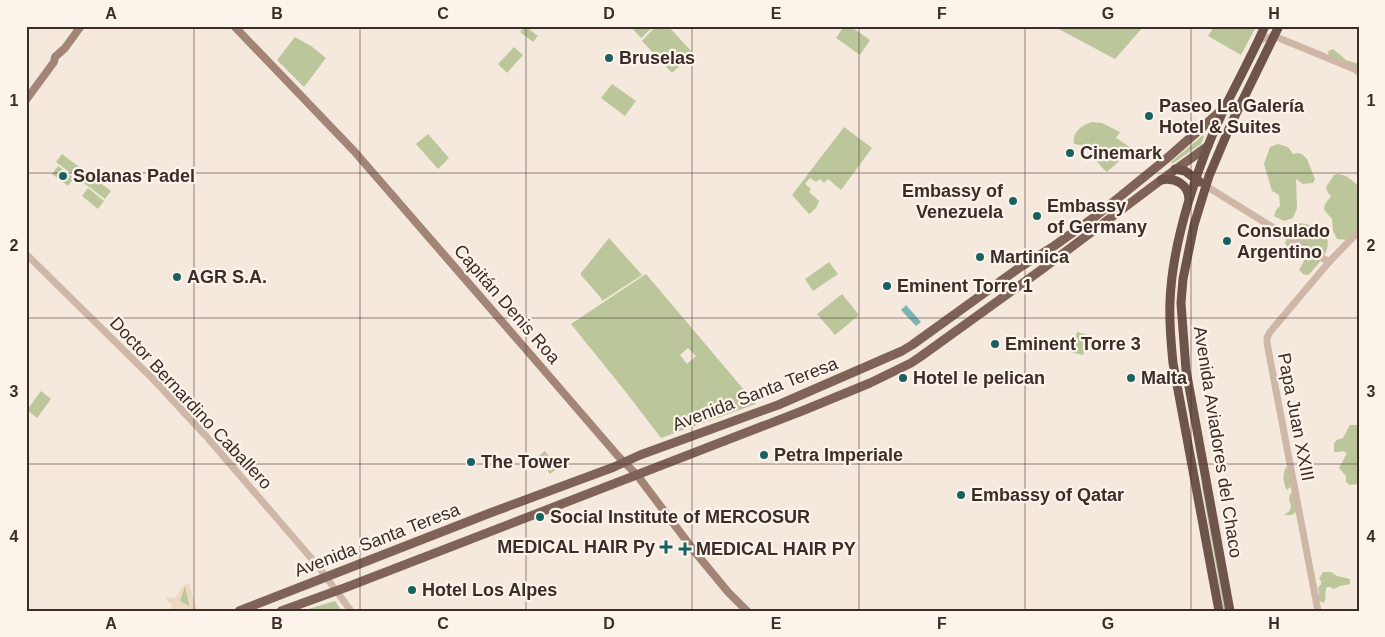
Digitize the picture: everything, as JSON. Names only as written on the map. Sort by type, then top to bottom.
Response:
[{"type":"highway","name":"Avenida Aviadores del Chaco","points":[[1219,611],[1175,373],[1170,331],[1170,300],[1173,271],[1181,230],[1196,179],[1226,106],[1265,26]]},
{"type":"highway","name":"Avenida Aviadores del Chaco","points":[[1230,611],[1186,370],[1181,303],[1183,279],[1194,225],[1206,186],[1230,124],[1278,38],[1278,26]]},
{"type":"highway","points":[[1208,146],[1230,124]]},
{"type":"highway","points":[[1175,169],[1185,171],[1206,186]]},
{"type":"highway","points":[[1161,180],[1173,179],[1184,185],[1190,197],[1188,205]]},
{"type":"main road","points":[[26,100],[54,62],[55,57],[65,48],[81,26]]},
{"type":"main road","name":"Capitán Denis Roa","points":[[234,26],[354,152],[624,463],[637,475],[695,552],[728,592],[747,611]]},
{"type":"main road","name":"Avenida Santa Teresa","points":[[239,611],[624,463],[642,454],[778,405],[912,345],[1019,268],[1096,216],[1171,155],[1226,106]]},
{"type":"main road","name":"Avenida Santa Teresa","points":[[281,611],[802,411],[911,363],[1041,270],[1208,146]]},
{"type":"street","points":[[1259,40],[1278,38],[1359,71]]},
{"type":"street","points":[[1206,186],[1329,262]]},
{"type":"street","name":"Papa Juan XXIII","points":[[1318,611],[1267,338],[1329,262],[1359,231]]},
{"type":"street","name":"Doctor Bernardino Caballero","points":[[26,254],[152,378],[206,436],[327,577],[351,611]]},
{"type":"green space","points":[[525,26],[538,36],[533,42],[520,32]]},
{"type":"green space","points":[[630,26],[654,26],[641,38]]},
{"type":"green space","points":[[656,26],[668,26],[693,53],[672,73],[642,41]]},
{"type":"green space","points":[[844,26],[850,26],[870,40],[860,55],[836,38]]},
{"type":"green space","points":[[1053,26],[1144,26],[1115,59]]},
{"type":"green space","points":[[1214,26],[1256,27],[1241,55],[1208,36]]},
{"type":"green space","points":[[295,37],[311,46],[326,58],[304,87],[277,60]]},
{"type":"green space","points":[[514,47],[523,55],[507,73],[498,64]]},
{"type":"green space","points":[[1333,49],[1346,60],[1359,64],[1359,77],[1329,57],[1328,51]]},
{"type":"green space","points":[[612,84],[636,101],[625,116],[601,98]]},
{"type":"green space","points":[[1092,122],[1102,123],[1120,132],[1116,138],[1133,149],[1107,172],[1089,151],[1080,145],[1074,144],[1078,130]]},
{"type":"green space","points":[[844,127],[872,148],[841,190],[828,179],[824,183],[820,179],[816,182],[810,178],[805,184],[811,189],[809,192],[819,201],[816,208],[809,214],[792,195]]},
{"type":"green space","points":[[428,134],[449,158],[438,169],[416,144]]},
{"type":"green space","points":[[1203,135],[1201,144],[1172,164],[1171,162]]},
{"type":"green space","points":[[1278,144],[1288,147],[1293,154],[1299,153],[1303,155],[1307,159],[1315,179],[1313,183],[1303,184],[1296,179],[1297,208],[1293,218],[1284,221],[1274,216],[1280,206],[1279,195],[1272,191],[1264,164],[1270,147]]},
{"type":"green space","points":[[62,154],[111,191],[105,199],[56,162]]},
{"type":"green space","name":"Solanas Padel","points":[[58,166],[74,178],[68,186],[52,174]]},
{"type":"green space","points":[[1334,175],[1347,177],[1359,186],[1359,232],[1350,240],[1337,239],[1333,231],[1332,219],[1324,210],[1325,204],[1331,196],[1326,187]]},
{"type":"green space","name":"Solanas Padel","points":[[88,188],[104,201],[98,209],[82,196]]},
{"type":"green space","points":[[1297,223],[1312,227],[1327,239],[1328,243],[1322,258],[1308,275],[1303,274],[1299,270],[1304,261],[1302,252],[1288,249],[1285,243],[1291,226]]},
{"type":"green space","points":[[609,238],[642,275],[602,301],[581,273]]},
{"type":"green space","points":[[829,262],[838,274],[813,291],[805,279]]},
{"type":"green space","points":[[646,274],[756,404],[661,438],[571,324]],"holes":[[[688,348],[696,356],[687,364],[680,355]]]},
{"type":"green space","points":[[842,294],[859,315],[835,335],[817,314]]},
{"type":"green space","points":[[1077,332],[1089,335],[1083,355],[1071,352]]},
{"type":"green space","points":[[41,391],[51,399],[37,418],[27,410]]},
{"type":"green space","points":[[1350,425],[1359,425],[1359,484],[1350,485],[1346,482],[1346,476],[1339,468],[1347,453],[1342,451],[1334,452],[1334,443],[1343,438]]},
{"type":"green space","points":[[545,451],[558,468],[550,474],[537,457]]},
{"type":"green space","points":[[1286,467],[1293,485],[1287,490],[1284,479]]},
{"type":"green space","points":[[1202,483],[1227,611],[1224,611]]},
{"type":"green space","points":[[1293,491],[1299,506],[1294,514],[1284,515],[1290,511],[1289,496]]},
{"type":"green space","points":[[1323,572],[1331,572],[1337,576],[1350,579],[1350,584],[1334,589],[1327,587],[1324,603],[1318,598],[1318,588],[1321,584],[1319,579]]},
{"type":"green space","points":[[185,585],[190,607],[180,601]]},
{"type":"green space","points":[[335,601],[342,611],[302,611]]},
{"type":"shaded area","points":[[189,583],[197,611],[169,611],[172,605],[165,597],[175,598],[182,587]],"holes":[[[185,586],[190,607],[180,601]]]},
{"type":"water","points":[[906,305],[921,322],[916,326],[901,310]]},
{"type":"place","name":"Bruselas","points":[[609,58]]},
{"type":"place","name":"Paseo La Galería Hotel & Suites","points":[[1149,116]]},
{"type":"place","name":"Cinemark","points":[[1070,153]]},
{"type":"place","name":"Solanas Padel","points":[[63,176]]},
{"type":"place","name":"Embassy of Venezuela","points":[[1013,201]]},
{"type":"place","name":"Embassy of Germany","points":[[1037,216]]},
{"type":"place","name":"Consulado Argentino","points":[[1227,241]]},
{"type":"place","name":"Martinica","points":[[980,257]]},
{"type":"place","name":"AGR S.A.","points":[[177,277]]},
{"type":"place","name":"Eminent Torre 1","points":[[887,286]]},
{"type":"place","name":"Eminent Torre 3","points":[[995,344]]},
{"type":"place","name":"Hotel le pelican","points":[[903,378]]},
{"type":"place","name":"Malta","points":[[1131,378]]},
{"type":"place","name":"Petra Imperiale","points":[[764,455]]},
{"type":"place","name":"The Tower","points":[[471,462]]},
{"type":"place","name":"Embassy of Qatar","points":[[961,495]]},
{"type":"place","name":"Social Institute of MERCOSUR","points":[[540,517]]},
{"type":"place","name":"MEDICAL HAIR Py","points":[[666,547]]},
{"type":"place","name":"MEDICAL HAIR PY","points":[[685,549]]},
{"type":"place","name":"Hotel Los Alpes","points":[[412,590]]}]
